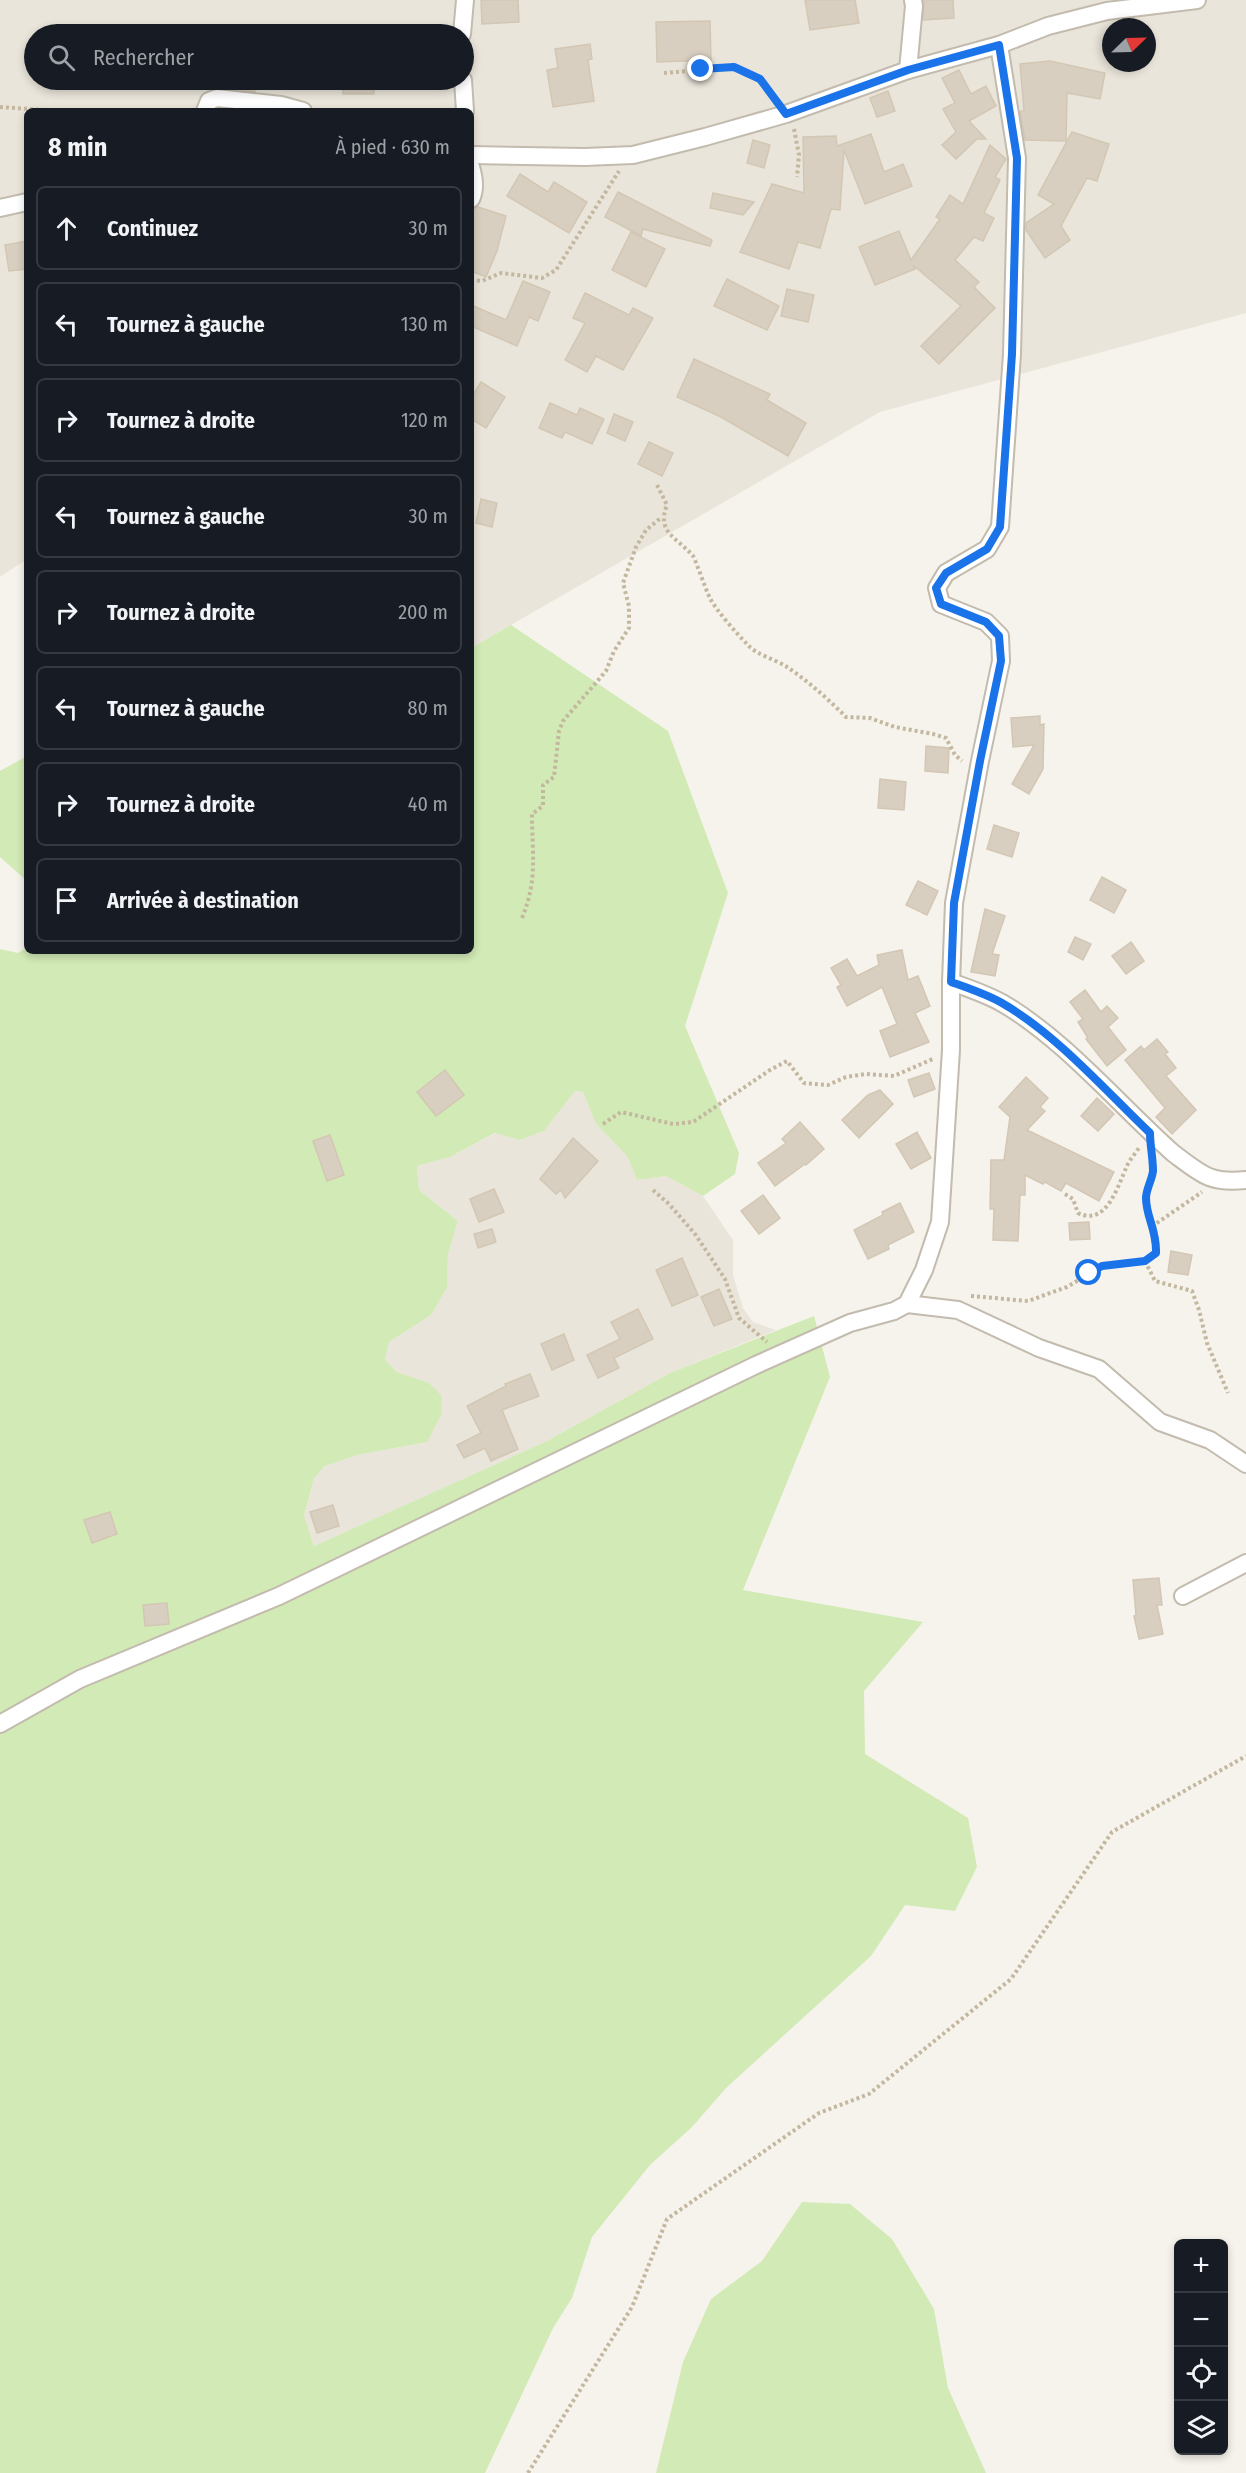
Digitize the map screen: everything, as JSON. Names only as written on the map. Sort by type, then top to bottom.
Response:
[{"type":"street","points":[[463,24],[465,0]]},
{"type":"street","points":[[908,70],[913,0]]},
{"type":"street","points":[[474,155],[585,157],[633,155],[786,114],[908,70],[999,45],[1048,26],[1107,11],[1197,0]]},
{"type":"street","points":[[907,1304],[920,1280],[940,1222],[951,1050],[954,903],[1001,661],[999,636],[986,622],[941,604],[936,588],[946,573],[987,549],[1000,527],[1012,354],[1017,158],[999,45]]},
{"type":"street","points":[[464,90],[465,108]]},
{"type":"street","points":[[206,108],[209,100],[217,98],[292,108]]},
{"type":"street","points":[[0,208],[24,203]]},
{"type":"street","points":[[951,982],[1004,1004],[1035,1027],[1061,1047],[1173,1153],[1212,1180],[1227,1182],[1246,1180]]},
{"type":"street","points":[[0,1724],[80,1679],[279,1596],[658,1411],[783,1353],[850,1323],[894,1311],[907,1304],[958,1310],[1039,1348],[1100,1369],[1160,1422],[1210,1440],[1246,1464]]},
{"type":"street","points":[[1183,1596],[1246,1563]]},
{"type":"path","points":[[664,73],[734,67],[760,79],[793,124],[799,155],[797,177]]},
{"type":"path","points":[[0,107],[24,109]]},
{"type":"path","points":[[474,280],[482,281],[501,273],[542,278],[556,270],[619,171],[633,155]]},
{"type":"path","points":[[522,918],[531,897],[535,868],[532,814],[543,806],[543,785],[554,777],[559,731],[563,721],[606,671],[614,651],[629,628],[629,606],[623,583],[636,548],[646,530],[662,517],[667,505],[657,485]]},
{"type":"path","points":[[662,517],[663,525],[684,550],[694,556],[711,602],[746,644],[787,667],[822,693],[846,717],[870,718],[895,727],[946,738],[956,755],[966,764],[980,761]]},
{"type":"path","points":[[603,1124],[621,1112],[673,1124],[693,1122],[770,1070],[788,1061],[804,1083],[828,1085],[846,1077],[866,1074],[894,1076],[951,1050]]},
{"type":"path","points":[[1065,1194],[1073,1199],[1078,1213],[1085,1216],[1096,1215],[1114,1199],[1128,1163],[1150,1133]]},
{"type":"path","points":[[942,1307],[954,1300],[972,1296],[1028,1301],[1067,1287],[1102,1266],[1145,1261],[1156,1253],[1157,1240],[1154,1225],[1147,1211],[1146,1195],[1151,1184],[1153,1169],[1150,1133]]},
{"type":"path","points":[[1154,1225],[1194,1198],[1212,1180]]},
{"type":"path","points":[[653,1190],[669,1204],[714,1259],[725,1279],[739,1318],[783,1353]]},
{"type":"path","points":[[1145,1261],[1155,1281],[1191,1291],[1199,1310],[1207,1343],[1228,1392]]},
{"type":"path","points":[[528,2473],[632,2307],[667,2219],[819,2113],[869,2094],[1011,1979],[1112,1832],[1246,1756]]},
{"type":"shaded area","points":[[0,0],[1246,0],[1246,313],[880,412],[474,646],[474,108],[24,108],[24,561],[0,577]]},
{"type":"shaded area","points":[[575,1091],[583,1092],[596,1124],[627,1156],[637,1180],[666,1176],[703,1196],[733,1240],[733,1275],[743,1308],[753,1322],[776,1330],[670,1373],[547,1441],[314,1546],[304,1517],[314,1478],[325,1466],[357,1455],[427,1442],[429,1383],[397,1372],[385,1360],[389,1342],[431,1315],[447,1288],[448,1254],[458,1221],[419,1190],[417,1166],[450,1157],[496,1133],[520,1140],[544,1131]]},
{"type":"green space","points":[[511,625],[668,731],[728,893],[685,1026],[739,1153],[735,1174],[703,1196],[666,1176],[637,1180],[627,1156],[596,1124],[583,1092],[575,1091],[544,1131],[520,1140],[495,1133],[450,1157],[417,1166],[419,1190],[458,1221],[448,1254],[447,1288],[431,1315],[389,1342],[385,1360],[397,1372],[429,1383],[441,1395],[442,1413],[427,1442],[357,1455],[325,1466],[314,1478],[304,1516],[314,1546],[547,1441],[670,1373],[814,1316],[830,1377],[743,1590],[923,1622],[864,1691],[865,1754],[968,1818],[977,1867],[955,1911],[905,1905],[871,1956],[726,2088],[692,2127],[650,2165],[592,2237],[572,2298],[553,2328],[485,2473],[0,2473],[0,949],[18,953],[24,949],[24,954],[474,954],[474,646]]},
{"type":"green space","points":[[24,758],[24,878],[0,857],[0,771]]},
{"type":"green space","points":[[802,2202],[850,2204],[892,2239],[934,2309],[948,2388],[986,2473],[656,2473],[683,2362],[711,2299],[762,2261]]},
{"type":"building","points":[[481,0],[518,0],[519,22],[482,24]]},
{"type":"building","points":[[805,0],[855,0],[859,23],[810,30]]},
{"type":"building","points":[[924,0],[953,0],[954,18],[923,20]]},
{"type":"building","points":[[710,21],[711,60],[657,62],[656,22]]},
{"type":"building","points":[[590,44],[592,59],[588,60],[594,101],[553,107],[547,70],[558,68],[555,49]]},
{"type":"building","points":[[1050,61],[1105,73],[1100,99],[1067,93],[1066,141],[1025,140],[1020,113],[1024,111],[1020,64]]},
{"type":"building","points":[[959,70],[971,94],[986,86],[996,106],[969,121],[986,139],[977,139],[956,159],[942,145],[956,132],[943,109],[955,103],[942,78]]},
{"type":"building","points":[[343,90],[374,90],[374,94],[343,94]]},
{"type":"building","points":[[888,91],[895,111],[877,117],[870,98]]},
{"type":"building","points":[[1072,132],[1109,144],[1097,181],[1087,178],[1061,226],[1070,240],[1045,258],[1026,230],[1026,223],[1054,204],[1038,195]]},
{"type":"building","points":[[871,134],[884,172],[903,164],[912,186],[865,204],[844,150],[840,210],[831,209],[820,248],[798,242],[789,269],[740,252],[772,184],[804,193],[803,137],[836,136],[837,146]]},
{"type":"building","points":[[753,140],[770,145],[764,168],[747,163]]},
{"type":"building","points":[[990,145],[1006,159],[995,177],[1000,180],[984,213],[994,218],[983,241],[974,237],[955,260],[979,282],[974,287],[995,308],[939,364],[921,346],[961,306],[913,265],[915,269],[875,285],[859,247],[899,231],[911,260],[940,219],[936,217],[950,195],[963,204]]},
{"type":"building","points":[[520,174],[548,192],[554,182],[587,202],[569,233],[507,196]]},
{"type":"building","points":[[618,192],[712,240],[710,246],[643,229],[641,236],[605,217]]},
{"type":"building","points":[[713,193],[754,202],[743,215],[710,208]]},
{"type":"building","points":[[478,207],[506,216],[497,251],[486,277],[474,272],[474,209]]},
{"type":"building","points":[[631,232],[665,249],[646,287],[612,270]]},
{"type":"building","points":[[24,242],[24,269],[9,271],[5,245]]},
{"type":"building","points":[[727,279],[779,306],[767,330],[714,306]]},
{"type":"building","points":[[523,281],[550,292],[538,321],[529,317],[517,346],[474,327],[474,306],[506,320]]},
{"type":"building","points":[[787,289],[814,295],[808,322],[781,316]]},
{"type":"building","points":[[585,293],[629,315],[633,308],[653,318],[623,370],[596,356],[587,372],[565,360],[585,323],[573,318]]},
{"type":"building","points":[[694,359],[770,394],[767,400],[806,423],[788,456],[721,417],[677,397]]},
{"type":"building","points":[[481,382],[505,397],[486,428],[474,421],[474,393]]},
{"type":"building","points":[[550,403],[577,415],[580,408],[604,419],[592,444],[565,432],[562,438],[539,428]]},
{"type":"building","points":[[614,414],[633,422],[625,441],[607,433]]},
{"type":"building","points":[[649,442],[673,453],[662,476],[638,464]]},
{"type":"building","points":[[481,499],[497,503],[492,527],[476,523]]},
{"type":"building","points":[[1040,716],[1040,725],[1044,724],[1043,769],[1029,794],[1012,784],[1034,745],[1013,747],[1011,718]]},
{"type":"building","points":[[926,746],[949,748],[948,773],[925,771]]},
{"type":"building","points":[[880,779],[906,782],[904,810],[878,808]]},
{"type":"building","points":[[994,825],[1019,833],[1012,857],[987,849]]},
{"type":"building","points":[[1102,877],[1126,890],[1114,913],[1090,900]]},
{"type":"building","points":[[918,881],[938,891],[927,915],[906,905]]},
{"type":"building","points":[[985,909],[1005,916],[992,954],[999,955],[995,976],[971,972]]},
{"type":"building","points":[[1075,937],[1091,944],[1083,960],[1068,952]]},
{"type":"building","points":[[1131,942],[1144,961],[1126,974],[1112,956]]},
{"type":"building","points":[[902,950],[908,980],[918,976],[930,1006],[915,1013],[929,1042],[890,1057],[880,1031],[897,1024],[882,987],[847,1006],[837,987],[841,985],[831,968],[847,959],[857,976],[879,965],[877,955]]},
{"type":"building","points":[[1085,990],[1101,1012],[1107,1006],[1118,1018],[1108,1027],[1126,1050],[1107,1066],[1086,1039],[1088,1038],[1078,1022],[1083,1019],[1070,1002]]},
{"type":"building","points":[[1157,1039],[1168,1052],[1165,1054],[1176,1068],[1166,1076],[1196,1110],[1172,1134],[1156,1117],[1165,1108],[1125,1060],[1141,1046],[1144,1050]]},
{"type":"building","points":[[445,1070],[464,1095],[436,1116],[417,1092]]},
{"type":"building","points":[[929,1073],[935,1089],[914,1097],[908,1080]]},
{"type":"building","points":[[1026,1077],[1048,1098],[1040,1107],[1045,1111],[1027,1130],[1114,1172],[1099,1201],[1066,1183],[1061,1191],[1025,1175],[1025,1195],[1020,1195],[1018,1241],[993,1240],[994,1209],[990,1209],[991,1160],[1004,1160],[1010,1117],[999,1107]]},
{"type":"building","points":[[880,1090],[893,1104],[859,1138],[842,1120],[868,1095]]},
{"type":"building","points":[[1097,1098],[1114,1114],[1098,1131],[1081,1116]]},
{"type":"building","points":[[800,1122],[824,1149],[806,1165],[775,1186],[758,1163],[786,1143],[782,1139]]},
{"type":"building","points":[[917,1132],[931,1158],[911,1169],[896,1144]]},
{"type":"building","points":[[330,1135],[344,1175],[327,1181],[313,1141]]},
{"type":"building","points":[[573,1138],[598,1161],[565,1198],[561,1190],[556,1194],[540,1179]]},
{"type":"building","points":[[494,1189],[504,1212],[479,1222],[470,1199]]},
{"type":"building","points":[[763,1195],[780,1218],[759,1234],[741,1211]]},
{"type":"building","points":[[900,1203],[914,1232],[888,1245],[889,1249],[868,1259],[854,1230]]},
{"type":"building","points":[[1089,1222],[1090,1239],[1070,1240],[1069,1223]]},
{"type":"building","points":[[492,1229],[496,1242],[478,1248],[474,1234]]},
{"type":"building","points":[[1171,1251],[1192,1255],[1188,1275],[1168,1272]]},
{"type":"building","points":[[682,1258],[698,1295],[672,1306],[656,1270]]},
{"type":"building","points":[[719,1289],[732,1319],[714,1326],[701,1297]]},
{"type":"building","points":[[638,1309],[653,1339],[614,1358],[619,1368],[598,1378],[587,1355],[620,1339],[611,1322]]},
{"type":"building","points":[[564,1334],[574,1360],[552,1370],[541,1344]]},
{"type":"building","points":[[530,1374],[539,1396],[502,1410],[518,1449],[491,1461],[485,1448],[464,1458],[457,1445],[481,1433],[467,1406],[506,1386],[505,1384]]},
{"type":"building","points":[[333,1505],[339,1526],[317,1533],[310,1512]]},
{"type":"building","points":[[110,1512],[117,1534],[92,1543],[84,1520]]},
{"type":"building","points":[[1159,1578],[1162,1605],[1157,1605],[1163,1634],[1139,1639],[1134,1616],[1136,1615],[1133,1580]]},
{"type":"building","points":[[167,1603],[169,1624],[145,1626],[143,1605]]},
{"type":"route","points":[[701,69],[734,67],[760,79],[786,114],[908,70],[999,45],[1017,158],[1012,354],[1000,527],[987,549],[946,573],[936,588],[941,604],[986,622],[999,636],[1001,661],[954,903],[951,982],[1004,1004],[1035,1027],[1061,1047],[1150,1133],[1153,1169],[1151,1184],[1146,1195],[1147,1211],[1154,1225],[1157,1240],[1156,1253],[1145,1261],[1102,1266],[1089,1273]]}]
